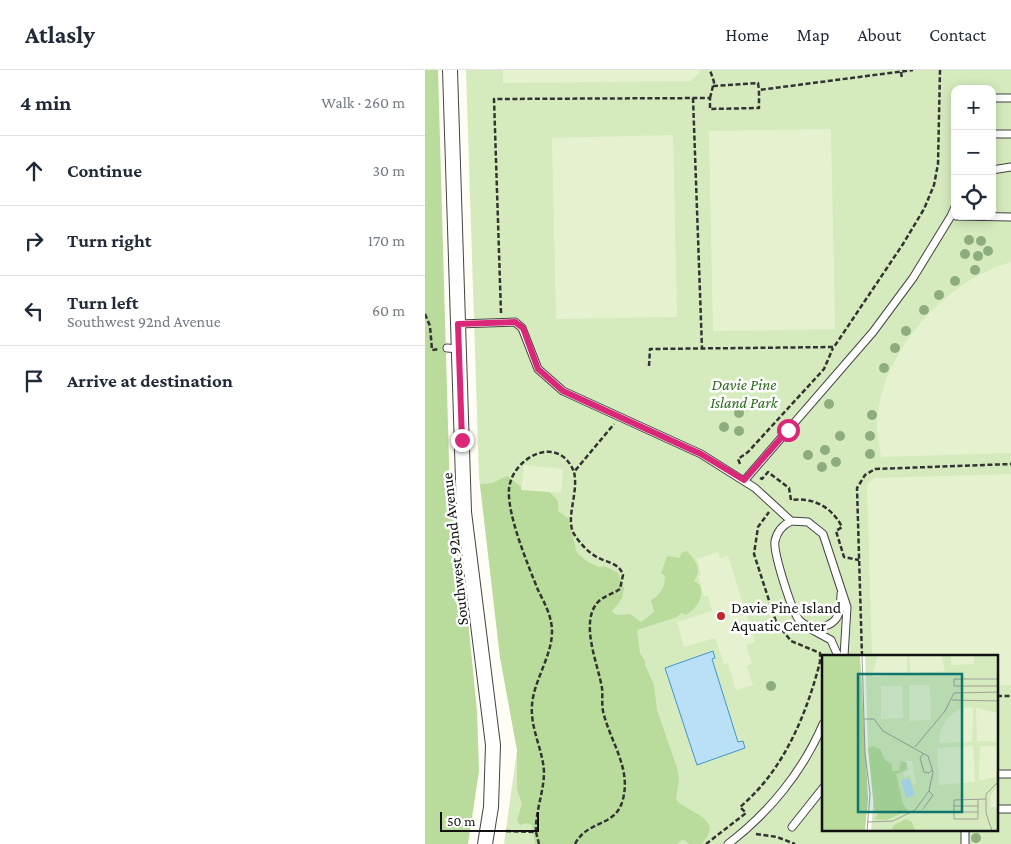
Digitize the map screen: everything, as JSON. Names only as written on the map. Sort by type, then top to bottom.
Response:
[{"type":"street","name":"Southwest 92nd Avenue","points":[[450,70],[458,324],[453,348],[464,512],[493,745],[491,807],[485,844]]},
{"type":"lane","points":[[996,98],[1011,98]]},
{"type":"lane","points":[[996,134],[1011,134]]},
{"type":"lane","points":[[996,170],[1011,168]]},
{"type":"lane","points":[[996,216],[1011,216]]},
{"type":"lane","points":[[744,480],[873,332],[913,278],[951,220]]},
{"type":"lane","points":[[458,324],[515,322],[523,328],[538,369],[550,382],[563,391],[701,454],[766,496],[791,521]]},
{"type":"lane","points":[[838,655],[831,640],[805,625],[797,618],[794,611],[775,550],[779,530],[791,521],[808,522],[823,534],[847,607],[844,655]]},
{"type":"lane","points":[[805,625],[824,626],[835,620],[840,609],[841,587]]},
{"type":"lane","points":[[728,844],[764,813],[788,784],[822,729]]},
{"type":"lane","points":[[792,827],[822,789]]},
{"type":"path","points":[[710,70],[713,86],[710,109],[759,108],[758,83],[713,86]]},
{"type":"path","points":[[759,90],[913,70]]},
{"type":"path","points":[[740,464],[738,459],[749,452],[824,369],[834,347],[903,244],[924,209],[934,185],[938,164],[940,70]]},
{"type":"path","points":[[901,72],[902,79]]},
{"type":"path","points":[[693,98],[702,349]]},
{"type":"path","points":[[502,322],[494,99],[710,98]]},
{"type":"path","points":[[425,314],[430,326],[433,350],[453,348]]},
{"type":"path","points":[[649,366],[650,349],[834,347]]},
{"type":"path","points":[[574,472],[619,417]]},
{"type":"path","points":[[539,844],[536,832],[544,775],[531,708],[534,687],[550,643],[551,621],[523,553],[509,501],[509,487],[512,477],[519,468],[543,451],[551,451],[566,458],[574,472],[577,483],[571,520],[573,532],[595,556],[618,566],[623,575],[620,589],[602,598],[594,608],[591,618],[591,646],[598,668],[603,713],[620,755],[624,779],[623,799],[619,810],[611,818],[584,831],[575,844]]},
{"type":"path","points":[[862,655],[857,488],[865,475],[875,469],[1011,464]]},
{"type":"path","points":[[759,477],[762,479],[768,472],[789,488],[789,501],[813,501],[831,511],[842,527],[836,530],[844,557],[859,560]]},
{"type":"path","points":[[706,844],[745,813],[739,807],[754,794],[785,752],[808,705],[820,662],[821,655],[818,651],[798,645],[780,629],[759,571],[754,554],[755,535],[762,519],[770,511]]},
{"type":"path","points":[[506,831],[536,832]]},
{"type":"path","points":[[743,833],[765,834],[795,844]]},
{"type":"green space","points":[[425,70],[438,70],[450,496],[467,610],[477,711],[479,771],[468,844],[425,844]]},
{"type":"green space","name":"Davie Pine Island Park","points":[[466,70],[1011,70],[1011,844],[504,844],[517,750],[500,657],[479,477]]},
{"type":"green space","points":[[503,70],[699,70],[700,72],[690,81],[503,83]]},
{"type":"green space","points":[[831,129],[835,329],[713,331],[709,131]]},
{"type":"green space","points":[[673,135],[677,317],[556,319],[552,138]]},
{"type":"green space","points":[[1011,262],[1011,453],[881,457],[877,434],[880,400],[889,374],[902,348],[919,325],[939,304],[962,286],[986,272]]},
{"type":"green space","points":[[524,465],[563,469],[561,493],[521,490]]},
{"type":"green space","points":[[1011,474],[1011,685],[999,686],[999,655],[872,655],[867,484],[875,478]]},
{"type":"green space","points":[[507,476],[524,489],[548,490],[558,501],[558,511],[568,518],[577,553],[588,562],[599,567],[605,566],[618,573],[624,588],[622,599],[612,611],[616,615],[630,614],[641,622],[654,612],[651,600],[660,593],[663,587],[665,576],[661,573],[667,556],[680,558],[681,553],[687,551],[695,561],[698,573],[694,581],[700,585],[701,590],[699,603],[686,615],[681,613],[677,617],[637,630],[640,653],[654,685],[657,710],[677,768],[679,779],[676,799],[680,804],[702,817],[710,828],[708,835],[701,844],[689,844],[683,839],[677,844],[535,844],[532,825],[526,823],[520,825],[517,820],[522,804],[517,789],[517,750],[500,657],[480,484],[492,483]]},
{"type":"green space","name":"Davie Pine Island Aquatic Center","points":[[718,552],[720,558],[728,556],[755,642],[746,645],[752,664],[747,666],[753,685],[736,690],[728,663],[724,664],[715,638],[684,647],[677,622],[712,611],[708,595],[704,596],[698,576],[701,575],[697,559]]},
{"type":"water","points":[[713,651],[715,658],[712,659],[738,742],[743,741],[745,748],[697,765],[665,668]]},
{"type":"place","name":"Davie Pine Island Aquatic Center","points":[[721,616]]},
{"type":"route","points":[[462,440],[458,324],[492,321],[515,322],[523,328],[531,355],[538,369],[550,382],[563,391],[701,454],[744,480],[788,430]]}]
